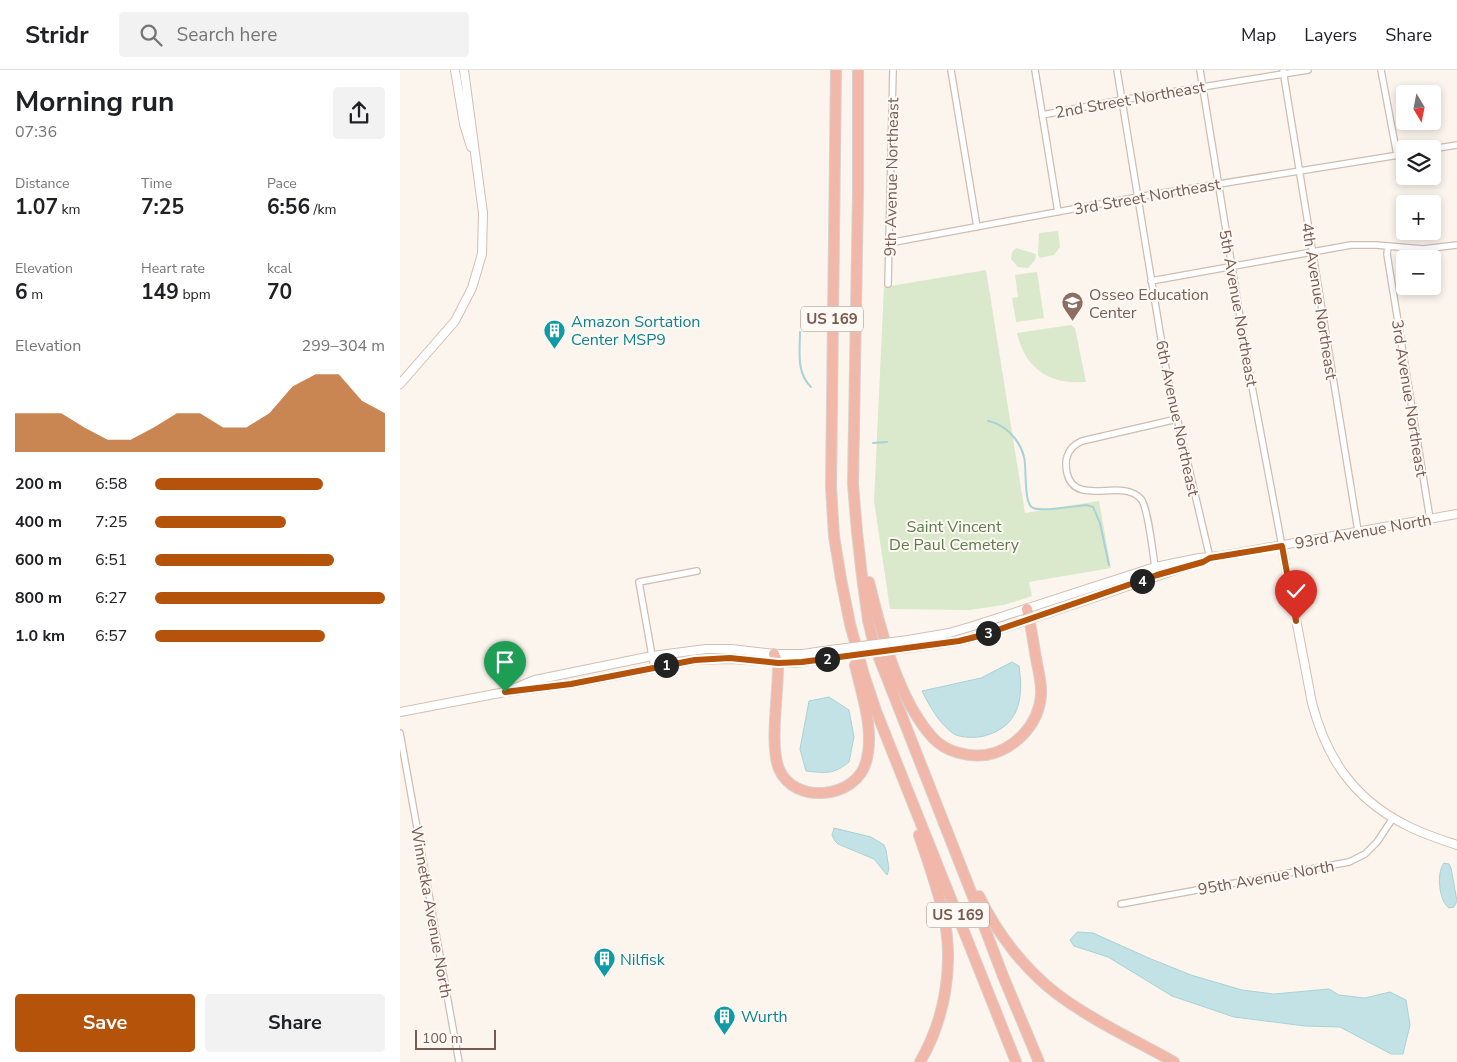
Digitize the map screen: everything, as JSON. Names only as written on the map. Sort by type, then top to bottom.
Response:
[{"type":"highway","name":"US 169","points":[[836,70],[831,487],[834,536],[841,579],[850,624],[876,711],[1016,1062]]},
{"type":"highway","name":"US 169","points":[[858,70],[854,468],[857,532],[868,620],[874,645],[1003,976],[1039,1062]]},
{"type":"highway","points":[[857,532],[880,627],[908,703],[934,739],[946,748],[968,756],[993,754],[1009,747],[1022,736],[1032,722],[1041,695],[1028,614]]},
{"type":"highway","points":[[776,658],[776,758],[784,778],[805,792],[823,793],[838,791],[850,785],[859,776],[866,764],[869,748],[869,734],[853,658],[850,624]]},
{"type":"highway","points":[[901,772],[940,900],[947,934],[948,962],[944,998],[935,1032],[920,1060]]},
{"type":"highway","points":[[936,803],[983,904],[1023,962],[1044,983],[1066,1000],[1174,1062]]},
{"type":"street","points":[[455,70],[464,124],[476,166]]},
{"type":"street","points":[[400,384],[455,321],[478,272],[482,254],[484,226],[464,70]]},
{"type":"street","name":"9th Avenue Northeast","points":[[888,284],[893,70]]},
{"type":"street","points":[[951,70],[977,227]]},
{"type":"street","points":[[1035,70],[1058,212]]},
{"type":"street","name":"6th Avenue Northeast","points":[[1117,70],[1167,375],[1210,558]]},
{"type":"street","name":"5th Avenue Northeast","points":[[1200,70],[1232,266],[1282,546]]},
{"type":"street","name":"2nd Street Northeast","points":[[1042,115],[1283,72],[1308,70]]},
{"type":"street","points":[[1381,70],[1396,150]]},
{"type":"street","name":"4th Avenue Northeast","points":[[1283,72],[1358,531]]},
{"type":"street","points":[[1441,148],[1457,145]]},
{"type":"street","name":"3rd Street Northeast","points":[[889,243],[1138,197],[1396,155]]},
{"type":"street","points":[[1151,281],[1364,244],[1423,249],[1457,245]]},
{"type":"street","name":"3rd Avenue Northeast","points":[[1388,247],[1389,264],[1430,519]]},
{"type":"street","points":[[1155,567],[1145,509],[1140,497],[1122,490],[1088,491],[1077,487],[1068,478],[1066,458],[1072,448],[1082,441],[1177,419]]},
{"type":"street","name":"93rd Avenue North","points":[[505,692],[535,680],[652,656],[706,649],[731,649],[802,662],[831,654],[975,637],[1028,614],[1155,567],[1457,514]]},
{"type":"street","points":[[1282,546],[1312,703],[1322,737],[1333,759],[1346,777],[1374,806],[1421,832],[1457,845]]},
{"type":"street","name":"93rd Avenue North","points":[[1028,614],[1203,562],[1210,558]]},
{"type":"street","points":[[654,668],[639,582],[697,571]]},
{"type":"street","name":"93rd Avenue North","points":[[400,712],[505,692],[571,684],[711,659],[776,658]]},
{"type":"street","name":"Winnetka Avenue North","points":[[400,733],[459,1062]]},
{"type":"street","name":"95th Avenue North","points":[[1121,904],[1350,862],[1365,854],[1377,842],[1393,818]]},
{"type":"green space","points":[[1058,231],[1060,247],[1054,255],[1040,258],[1038,255],[1039,233]]},
{"type":"green space","points":[[1016,248],[1036,254],[1035,260],[1028,268],[1018,267],[1011,259],[1012,252]]},
{"type":"green space","name":"Saint Vincent De Paul Cemetery","points":[[986,270],[1025,513],[1099,501],[1111,568],[1029,582],[1032,596],[1004,605],[969,610],[890,609],[874,501],[884,287]]},
{"type":"green space","points":[[1037,272],[1044,318],[1016,322],[1012,298],[1018,297],[1015,275]]},
{"type":"green space","points":[[1071,325],[1075,328],[1086,382],[1061,381],[1041,372],[1026,356],[1017,333]]},
{"type":"water","points":[[1012,662],[1019,666],[1021,690],[1016,710],[1012,719],[1005,726],[996,732],[984,736],[969,737],[954,734],[940,720],[922,691],[981,678]]},
{"type":"water","points":[[829,697],[849,710],[854,737],[849,762],[834,771],[806,771],[800,749],[809,701]]},
{"type":"water","points":[[834,828],[871,837],[884,845],[889,869],[887,875],[874,859],[838,844],[832,835]]},
{"type":"water","points":[[1444,863],[1449,864],[1451,868],[1457,901],[1454,907],[1449,908],[1443,899],[1439,880]]},
{"type":"water","points":[[1077,932],[1093,933],[1191,975],[1242,990],[1274,994],[1329,989],[1339,995],[1365,998],[1390,992],[1406,1000],[1410,1025],[1403,1054],[1391,1054],[1340,1027],[1305,1026],[1234,1017],[1172,996],[1108,957],[1074,946],[1070,940]]},
{"type":"waterway","points":[[800,332],[801,368],[806,381],[811,387]]},
{"type":"waterway","points":[[988,421],[1006,429],[1019,445],[1025,462],[1028,500],[1033,508],[1051,509],[1086,505],[1093,507],[1100,523],[1109,565]]},
{"type":"waterway","points":[[873,443],[887,442]]},
{"type":"place","name":"Osseo Education Center","points":[[1073,322]]},
{"type":"place","name":"Amazon Sortation Center MSP9","points":[[555,349]]},
{"type":"place","name":"Nilfisk","points":[[604,978]]},
{"type":"place","name":"Wurth","points":[[725,1035]]},
{"type":"route","points":[[505,692],[571,684],[695,660],[730,658],[778,663],[802,662],[959,641],[983,635],[1157,575],[1203,562],[1210,558],[1282,546],[1296,621]]}]
